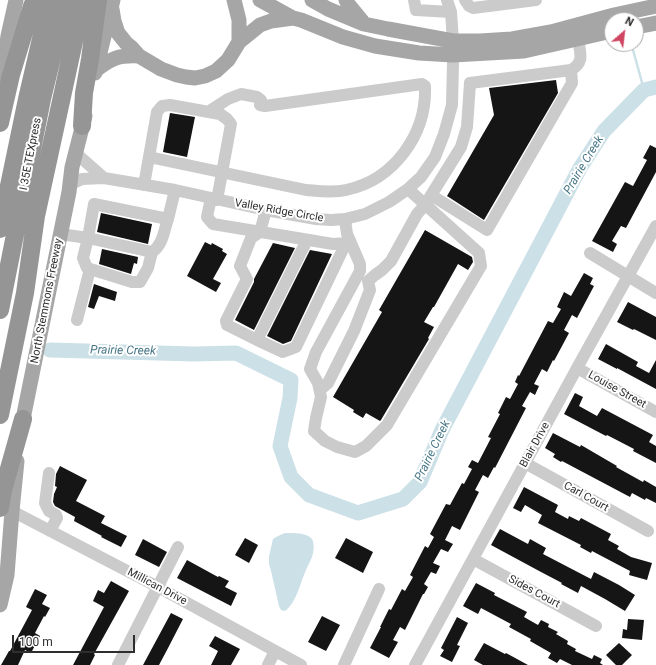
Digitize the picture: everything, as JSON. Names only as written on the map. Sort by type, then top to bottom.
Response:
[{"type":"highway","points":[[0,124],[17,54],[35,0]]},
{"type":"highway","points":[[0,229],[27,99],[50,0]]},
{"type":"highway","name":"I 35E TEXpress","points":[[0,310],[42,99],[66,0]]},
{"type":"highway","points":[[0,415],[25,293],[36,216],[83,0]]},
{"type":"highway","points":[[82,126],[84,92],[90,58],[108,2]]},
{"type":"highway","points":[[0,361],[7,331],[25,293]]},
{"type":"highway","points":[[6,509],[3,490],[22,419]]},
{"type":"main road","points":[[0,88],[4,35],[16,0]]},
{"type":"main road","points":[[234,0],[239,20],[239,42]]},
{"type":"main road","points":[[260,0],[293,18],[343,37],[375,46],[419,53],[453,48],[480,41],[512,39],[551,32],[614,15],[656,6]]},
{"type":"main road","points":[[312,0],[364,24],[388,29],[453,48],[524,51],[604,33]]},
{"type":"main road","points":[[346,0],[364,24]]},
{"type":"main road","points":[[108,2],[118,33],[139,56],[161,69],[177,75],[195,78],[205,76],[216,70],[228,60],[239,42],[260,26],[271,21],[293,18]]},
{"type":"main road","name":"North Stemmons Freeway","points":[[22,419],[76,151],[95,71],[108,2]]},
{"type":"main road","points":[[644,25],[656,23]]},
{"type":"main road","points":[[95,71],[103,64],[114,58],[139,56]]},
{"type":"main road","points":[[0,605],[7,575],[6,509]]},
{"type":"street","points":[[414,0],[416,10],[452,12],[447,0]]},
{"type":"street","points":[[465,0],[469,6],[473,8],[536,0]]},
{"type":"street","name":"Valley Ridge Circle","points":[[69,186],[82,179],[104,178],[175,190],[266,210],[316,219],[345,219],[365,214],[389,202],[408,189],[421,177],[434,157],[444,134],[452,105],[452,12]]},
{"type":"street","points":[[368,281],[391,261],[417,214],[428,200],[461,147],[467,127],[470,83],[571,70],[577,66],[581,58],[578,39]]},
{"type":"street","points":[[408,189],[487,230],[572,83],[571,70]]},
{"type":"street","points":[[149,157],[306,190],[331,192],[346,190],[366,184],[379,177],[400,158],[420,124],[426,96],[425,86],[422,84],[265,106],[260,105],[261,100],[257,97],[241,94],[228,99],[208,112]]},
{"type":"street","points":[[144,185],[157,112],[162,106],[170,105],[220,114],[231,124],[222,172],[207,217],[213,224],[333,244],[348,241]]},
{"type":"street","points":[[76,151],[79,156],[104,178]]},
{"type":"street","points":[[168,219],[94,204],[83,258],[88,268],[132,282],[140,282],[148,268],[152,252],[157,249],[159,245],[168,219],[175,190]]},
{"type":"street","points":[[345,219],[348,241],[360,264],[360,271],[316,352],[310,369],[318,383],[321,397],[314,431],[325,441],[337,447],[354,452],[366,446],[387,425],[481,266],[479,253],[428,200]]},
{"type":"street","points":[[266,210],[260,232],[252,238],[240,266],[247,279],[226,321],[227,325],[283,352],[296,347],[348,241]]},
{"type":"street","name":"Blair Drive","points":[[416,665],[577,368],[656,226]]},
{"type":"street","points":[[60,234],[88,238],[152,252]]},
{"type":"street","points":[[257,340],[307,240]]},
{"type":"street","points":[[590,253],[656,293]]},
{"type":"street","points":[[77,320],[90,269]]},
{"type":"street","points":[[320,390],[328,382],[354,330],[370,290],[368,281],[360,271]]},
{"type":"street","name":"Louise Street","points":[[577,368],[656,412]]},
{"type":"street","name":"Carl Court","points":[[525,464],[648,531]]},
{"type":"street","points":[[49,473],[45,503],[49,511],[56,515],[50,531]]},
{"type":"street","name":"Millican Drive","points":[[6,509],[158,588],[301,665]]},
{"type":"street","points":[[118,665],[178,547]]},
{"type":"street","name":"Sides Court","points":[[473,559],[596,626]]},
{"type":"street","points":[[344,665],[379,589]]},
{"type":"street","points":[[268,665],[275,651]]},
{"type":"shaded area","points":[[285,533],[299,533],[306,535],[312,539],[314,548],[312,557],[295,598],[285,611],[281,610],[279,606],[269,564],[269,556],[273,539]]},
{"type":"building","points":[[556,80],[558,93],[484,220],[447,196],[494,115],[489,88]]},
{"type":"building","points":[[170,113],[195,117],[187,157],[163,152]]},
{"type":"building","points":[[650,145],[656,148],[656,172],[626,228],[621,226],[612,241],[617,244],[613,252],[592,241],[625,182],[633,186],[647,160],[643,158]]},
{"type":"building","points":[[101,213],[152,224],[148,244],[97,232]]},
{"type":"building","points":[[425,230],[472,257],[473,262],[468,270],[458,264],[424,322],[434,327],[428,338],[429,339],[381,420],[380,421],[366,413],[363,418],[353,412],[354,410],[333,397],[382,312],[379,310]]},
{"type":"building","points":[[205,242],[211,245],[212,243],[223,249],[222,251],[227,254],[213,279],[221,283],[216,292],[187,276]]},
{"type":"building","points":[[273,243],[295,248],[254,330],[235,320]]},
{"type":"building","points":[[102,249],[138,257],[137,264],[134,263],[131,274],[99,264]]},
{"type":"building","points":[[310,250],[332,254],[291,341],[283,344],[267,336]]},
{"type":"building","points":[[584,273],[593,278],[590,284],[594,286],[577,318],[572,315],[564,330],[569,333],[554,361],[553,360],[547,372],[542,369],[534,384],[539,386],[535,395],[530,392],[522,406],[526,408],[495,468],[494,467],[488,478],[483,475],[475,490],[479,492],[460,530],[452,526],[445,540],[453,544],[448,552],[441,549],[433,563],[440,566],[436,574],[431,572],[424,584],[428,587],[405,630],[400,627],[393,640],[398,642],[389,658],[370,648],[389,609],[391,610],[402,589],[405,591],[413,577],[410,575],[425,546],[428,548],[434,537],[430,534],[446,504],[450,505],[462,483],[464,484],[472,469],[468,467],[472,460],[478,463],[491,438],[488,437],[500,414],[498,413],[506,397],[510,399],[518,384],[515,382],[518,375],[519,376],[548,321],[553,323],[561,309],[557,307],[564,292],[571,296]]},
{"type":"building","points":[[94,284],[117,292],[115,301],[99,296],[94,309],[88,307]]},
{"type":"building","points":[[628,302],[656,317],[656,340],[617,322]]},
{"type":"building","points":[[606,344],[638,362],[636,366],[649,373],[656,360],[656,389],[598,359]]},
{"type":"building","points":[[575,393],[583,397],[579,406],[597,416],[602,408],[653,435],[649,442],[656,446],[656,463],[633,451],[634,449],[564,414]]},
{"type":"building","points":[[553,433],[580,447],[581,445],[617,466],[616,467],[643,482],[644,480],[656,487],[656,503],[646,498],[645,500],[632,493],[630,497],[553,457],[555,454],[545,448]]},
{"type":"building","points":[[60,466],[87,480],[76,501],[105,516],[101,523],[127,536],[121,547],[74,521],[75,517],[55,506],[53,502],[57,487],[55,486],[56,474]]},
{"type":"building","points":[[524,487],[558,505],[555,512],[568,519],[569,516],[579,521],[581,518],[611,534],[608,540],[619,546],[617,549],[631,557],[652,563],[647,580],[629,575],[630,571],[592,551],[591,553],[580,547],[581,545],[538,523],[542,515],[525,505],[521,512],[513,508]]},
{"type":"building","points":[[500,529],[528,544],[530,539],[546,548],[543,554],[591,579],[594,572],[635,595],[625,611],[581,586],[578,593],[491,545]]},
{"type":"building","points":[[245,538],[258,545],[249,563],[235,555]]},
{"type":"building","points":[[346,538],[373,552],[363,573],[335,558]]},
{"type":"building","points":[[143,539],[167,552],[159,567],[135,555]]},
{"type":"building","points":[[187,560],[218,577],[219,576],[229,581],[225,587],[237,593],[231,606],[177,578]]},
{"type":"building","points":[[111,581],[129,591],[94,654],[95,655],[90,665],[73,665],[104,607],[93,601],[98,590],[104,593]]},
{"type":"building","points":[[476,583],[495,593],[494,595],[527,612],[524,617],[538,625],[541,620],[549,624],[548,627],[558,632],[556,634],[568,641],[567,644],[576,649],[575,651],[592,659],[594,655],[602,659],[600,663],[603,665],[572,665],[560,659],[557,663],[548,658],[551,653],[530,641],[531,639],[509,627],[511,624],[481,608],[478,614],[463,606]]},
{"type":"building","points":[[35,589],[47,595],[42,604],[50,608],[35,633],[40,636],[31,653],[25,650],[18,665],[1,665],[32,610],[26,607]]},
{"type":"building","points":[[171,613],[183,619],[159,665],[143,665]]},
{"type":"building","points":[[322,616],[340,625],[326,651],[308,642]]},
{"type":"building","points":[[457,617],[468,623],[457,645],[460,646],[452,662],[440,656],[444,650],[441,648]]},
{"type":"building","points":[[628,619],[644,620],[642,640],[622,638],[623,629],[627,630]]},
{"type":"building","points":[[215,636],[240,649],[231,665],[211,665],[218,651],[209,646]]},
{"type":"building","points":[[484,643],[528,665],[483,665],[474,660]]},
{"type":"building","points":[[619,643],[632,655],[622,665],[616,665],[606,655]]},
{"type":"waterway","points":[[634,52],[644,90]]},
{"type":"waterway","name":"Prairie Creek","points":[[50,350],[194,354],[236,353],[291,380],[290,398],[280,446],[291,477],[309,495],[358,513],[403,499],[420,482],[442,430],[580,168],[604,131],[644,90],[656,87]]}]
